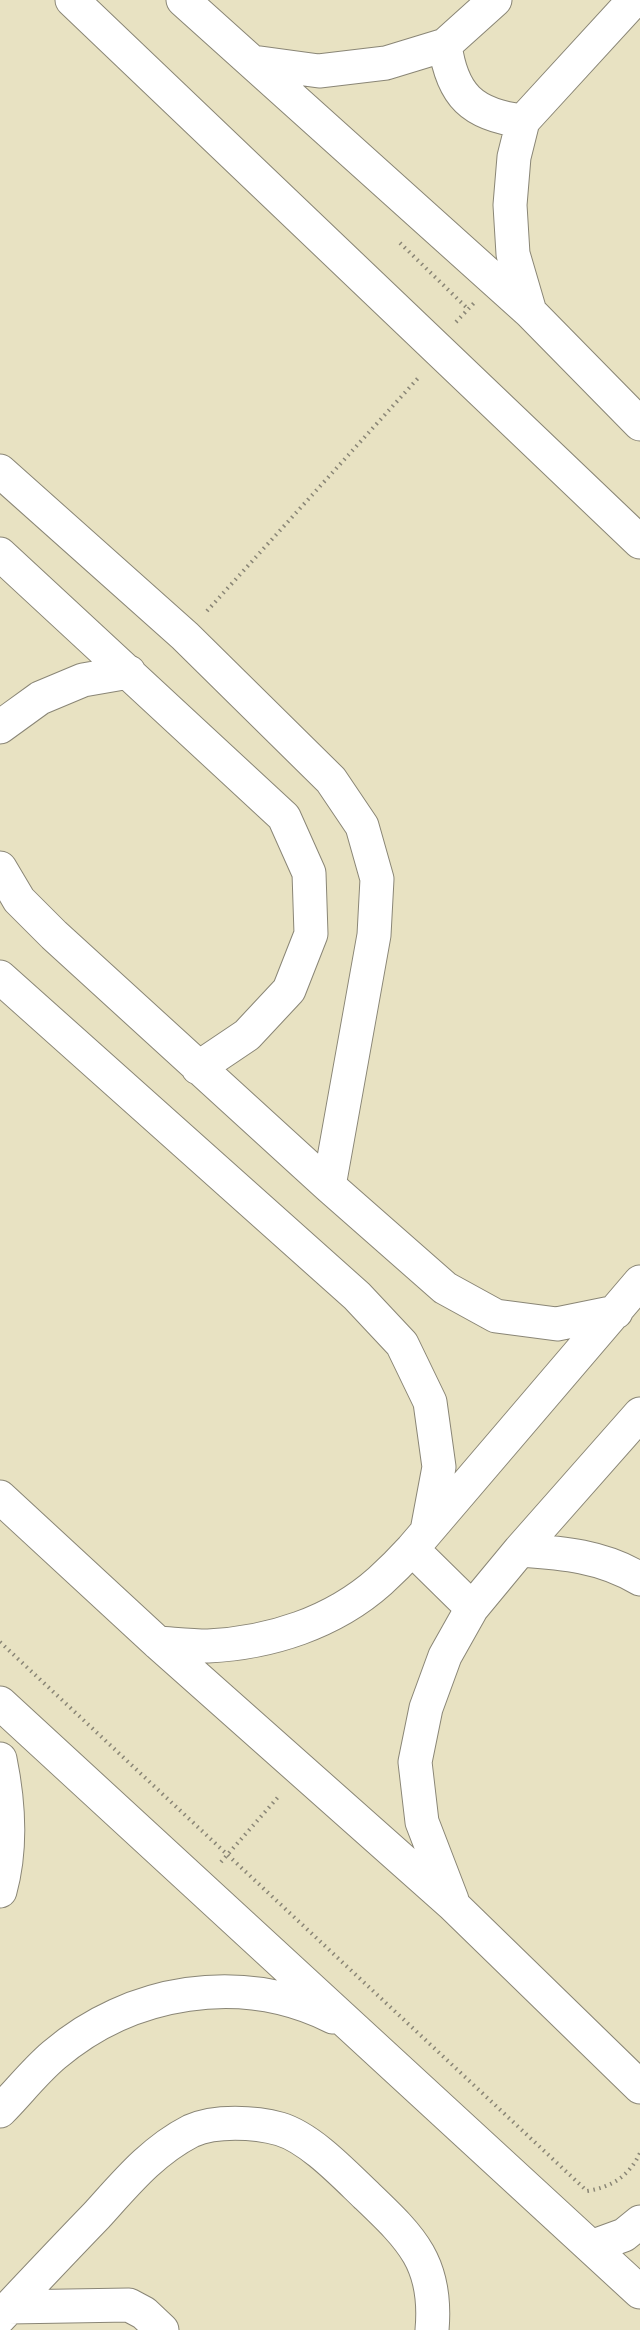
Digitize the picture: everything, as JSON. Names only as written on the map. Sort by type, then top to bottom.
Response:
[{"type":"street","points":[[72,0],[640,542]]},
{"type":"street","points":[[183,0],[530,312],[640,424]]},
{"type":"street","points":[[253,62],[319,71],[386,63],[445,45],[495,0]]},
{"type":"street","points":[[530,312],[513,254],[510,206],[514,157],[523,121],[634,0]]},
{"type":"street","points":[[445,45],[448,69],[459,91],[477,108],[491,115],[523,121]]},
{"type":"street","points":[[0,471],[185,636],[332,780],[362,826],[377,879],[374,935],[328,1186]]},
{"type":"street","points":[[0,554],[284,817],[309,873],[311,934],[289,990],[247,1035],[198,1068]]},
{"type":"street","points":[[0,728],[40,698],[83,680],[129,672]]},
{"type":"street","points":[[0,868],[19,900],[47,928],[328,1186],[445,1288],[496,1316],[557,1324],[616,1312]]},
{"type":"street","points":[[0,977],[357,1296],[402,1344],[430,1402],[439,1467],[420,1540]]},
{"type":"street","points":[[158,1643],[206,1646],[241,1643],[298,1629],[341,1610],[379,1582],[420,1540],[640,1282]]},
{"type":"street","points":[[453,1905],[422,1822],[415,1762],[426,1708],[445,1656],[472,1608],[640,1414]]},
{"type":"street","points":[[0,1497],[158,1643],[453,1905],[640,2087]]},
{"type":"street","points":[[420,1540],[472,1608]]},
{"type":"street","points":[[520,1550],[573,1554],[622,1568],[640,1579]]},
{"type":"street","points":[[0,1702],[640,2292]]},
{"type":"street","points":[[0,1759],[7,1792],[9,1835],[0,1892]]},
{"type":"street","points":[[0,2112],[53,2056],[85,2032],[120,2012],[159,1999],[199,1992],[240,1992],[280,1998],[319,2010],[355,2028]]},
{"type":"street","points":[[4,2312],[155,2153],[193,2130],[238,2122],[282,2130],[321,2152],[397,2224],[418,2250],[430,2280],[432,2330]]},
{"type":"street","points":[[591,2247],[624,2235],[640,2222]]},
{"type":"street","points":[[4,2312],[129,2305],[144,2313],[162,2330]]},
{"type":"path","points":[[185,636],[495,281]]},
{"type":"path","points":[[0,1642],[587,2191],[613,2184],[624,2176],[640,2153]]},
{"type":"path","points":[[200,1885],[302,1770]]}]
